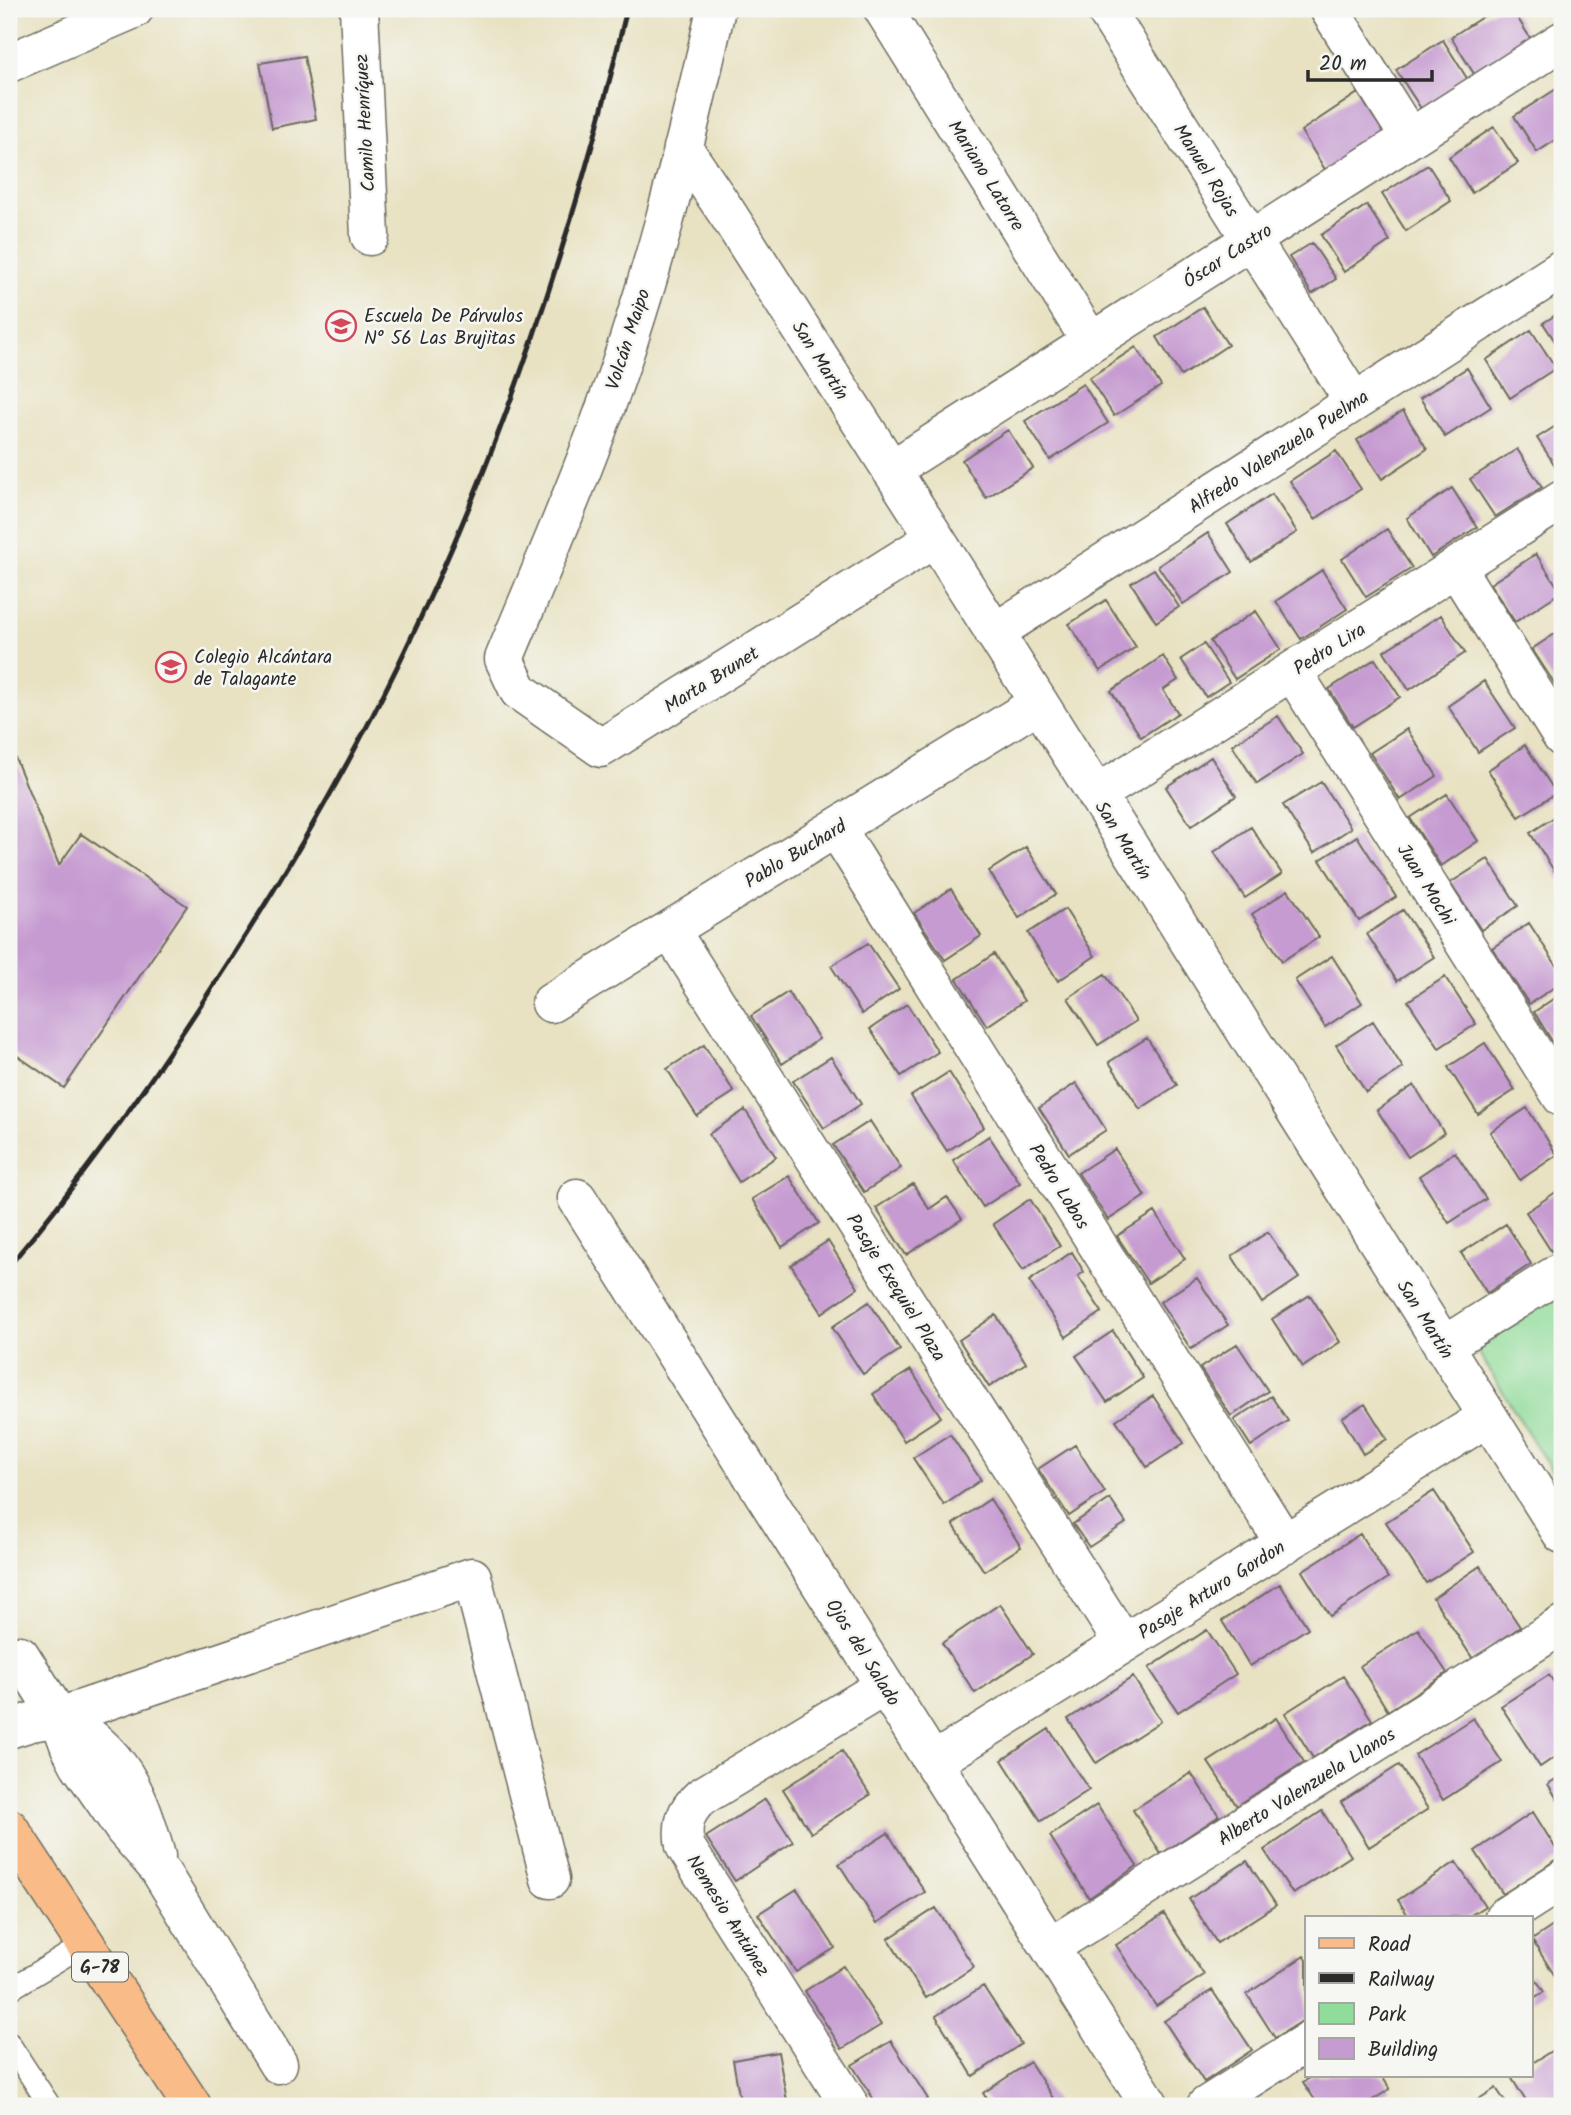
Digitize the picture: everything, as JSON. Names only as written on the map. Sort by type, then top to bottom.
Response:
[{"type":"main road","name":"G-78","points":[[9,1828],[192,2106]]},
{"type":"street","points":[[9,63],[134,9]]},
{"type":"street","name":"Camilo Henríquez","points":[[359,9],[370,236]]},
{"type":"street","name":"Volcán Maipo","points":[[505,659],[599,427],[644,290],[683,148],[716,9]]},
{"type":"street","name":"Mariano Latorre","points":[[883,9],[1091,342]]},
{"type":"street","name":"Manuel Rojas","points":[[1105,9],[1354,402]]},
{"type":"street","points":[[1329,9],[1410,138]]},
{"type":"street","name":"Óscar Castro","points":[[891,470],[1562,41]]},
{"type":"street","name":"San Martín","points":[[683,148],[935,538],[1562,1534]]},
{"type":"street","name":"Alfredo Valenzuela Puelma","points":[[994,633],[1562,269]]},
{"type":"street","name":"Pedro Lira","points":[[1096,795],[1562,500]]},
{"type":"street","name":"Marta Brunet","points":[[505,659],[519,691],[601,748],[935,538]]},
{"type":"street","points":[[1456,568],[1562,737]]},
{"type":"street","name":"Juan Mochi","points":[[1292,671],[1562,1097]]},
{"type":"street","name":"Pablo Buchard","points":[[551,1003],[1039,704]]},
{"type":"street","name":"Pedro Lobos","points":[[836,828],[1284,1544]]},
{"type":"street","name":"Pasaje Exequiel Plaza","points":[[670,930],[1123,1643]]},
{"type":"street","name":"Ojos del Salado","points":[[578,1198],[1150,2106]]},
{"type":"street","points":[[1443,1346],[1562,1271]]},
{"type":"street","name":"Pasaje Arturo Gordon","points":[[933,1762],[1488,1417]]},
{"type":"street","points":[[9,1729],[59,1717],[472,1577],[550,1879]]},
{"type":"street","name":"Alberto Valenzuela Llanos","points":[[1050,1947],[1562,1625]]},
{"type":"street","points":[[20,1655],[59,1717],[70,1747],[93,1785],[124,1829],[159,1869],[278,2064]]},
{"type":"street","name":"Nemesio Antúnez","points":[[850,2106],[685,1846],[682,1832],[684,1819],[691,1806],[701,1797],[885,1686]]},
{"type":"street","points":[[1506,1916],[1562,1880]]},
{"type":"street","points":[[806,2037],[819,2106]]},
{"type":"street","points":[[1206,2106],[1305,2043]]},
{"type":"lane","points":[[9,1990],[85,1944]]},
{"type":"lane","points":[[9,2043],[50,2106]]},
{"type":"green space","points":[[1562,1289],[1562,1488],[1474,1345]]},
{"type":"building","points":[[1495,9],[1512,9],[1532,41],[1476,77],[1451,37]]},
{"type":"building","points":[[1443,40],[1468,80],[1422,110],[1396,70]]},
{"type":"building","points":[[304,56],[316,119],[272,128],[260,63]]},
{"type":"building","points":[[1561,86],[1562,136],[1537,152],[1514,116]]},
{"type":"building","points":[[1358,93],[1384,133],[1326,171],[1301,131]]},
{"type":"building","points":[[1494,127],[1518,163],[1472,193],[1449,157]]},
{"type":"building","points":[[1428,165],[1451,201],[1406,231],[1382,194]]},
{"type":"building","points":[[1367,205],[1390,241],[1344,272],[1321,235]]},
{"type":"building","points":[[1312,243],[1336,279],[1312,294],[1289,257]]},
{"type":"building","points":[[1203,307],[1228,345],[1181,376],[1157,337]]},
{"type":"building","points":[[1562,311],[1562,352],[1543,323]]},
{"type":"building","points":[[1531,330],[1556,368],[1510,398],[1486,360]]},
{"type":"building","points":[[1136,347],[1161,386],[1114,416],[1089,378]]},
{"type":"building","points":[[1467,368],[1491,407],[1445,437],[1420,398]]},
{"type":"building","points":[[1083,384],[1108,423],[1050,460],[1025,421]]},
{"type":"building","points":[[1403,411],[1427,449],[1382,479],[1357,440]]},
{"type":"building","points":[[1562,422],[1562,476],[1537,438]]},
{"type":"building","points":[[1008,430],[1033,468],[986,498],[962,460]]},
{"type":"building","points":[[1517,449],[1542,487],[1495,517],[1470,479]]},
{"type":"building","points":[[1336,451],[1361,489],[1315,519],[1290,481]]},
{"type":"building","points":[[1452,488],[1477,527],[1431,557],[1407,518]]},
{"type":"building","points":[[1272,494],[1297,532],[1251,562],[1227,524]]},
{"type":"building","points":[[1387,529],[1412,568],[1366,597],[1342,559]]},
{"type":"building","points":[[1208,533],[1233,572],[1183,604],[1158,566]]},
{"type":"building","points":[[1536,554],[1561,592],[1515,622],[1490,584]]},
{"type":"building","points":[[1154,569],[1179,607],[1156,622],[1131,583]]},
{"type":"building","points":[[1322,570],[1347,609],[1301,639],[1276,601]]},
{"type":"building","points":[[1106,600],[1136,647],[1100,671],[1069,624]]},
{"type":"building","points":[[1256,611],[1281,649],[1235,679],[1210,641]]},
{"type":"building","points":[[1441,615],[1465,653],[1409,690],[1384,651]]},
{"type":"building","points":[[1562,629],[1562,695],[1532,649]]},
{"type":"building","points":[[1204,644],[1229,682],[1206,697],[1181,659]]},
{"type":"building","points":[[1163,656],[1178,680],[1163,690],[1178,713],[1141,737],[1111,691]]},
{"type":"building","points":[[1375,659],[1400,697],[1353,727],[1329,689]]},
{"type":"building","points":[[1484,681],[1515,728],[1478,752],[1448,706]]},
{"type":"building","points":[[1278,716],[1303,754],[1257,784],[1232,745]]},
{"type":"building","points":[[1407,729],[1437,776],[1400,800],[1370,753]]},
{"type":"building","points":[[9,743],[59,865],[81,834],[187,906],[64,1088],[9,1050],[9,939],[14,931],[9,914]]},
{"type":"building","points":[[1525,745],[1556,793],[1519,817],[1488,770]]},
{"type":"building","points":[[1211,757],[1236,796],[1191,826],[1166,787]]},
{"type":"building","points":[[1321,782],[1351,828],[1314,853],[1283,805]]},
{"type":"building","points":[[1447,794],[1478,841],[1441,866],[1410,818]]},
{"type":"building","points":[[1562,812],[1562,879],[1560,880],[1530,833]]},
{"type":"building","points":[[1251,827],[1282,874],[1245,898],[1214,852]]},
{"type":"building","points":[[1357,836],[1396,897],[1359,921],[1320,860]]},
{"type":"building","points":[[1026,847],[1056,894],[1019,918],[989,871]]},
{"type":"building","points":[[1488,859],[1518,906],[1481,930],[1450,883]]},
{"type":"building","points":[[951,889],[981,936],[945,960],[914,913]]},
{"type":"building","points":[[1288,890],[1319,937],[1282,961],[1252,914]]},
{"type":"building","points":[[1065,909],[1095,956],[1058,981],[1028,933]]},
{"type":"building","points":[[1403,910],[1434,957],[1397,981],[1367,934]]},
{"type":"building","points":[[1529,923],[1562,974],[1562,982],[1529,1004],[1492,948]]},
{"type":"building","points":[[868,943],[899,989],[862,1014],[831,966]]},
{"type":"building","points":[[994,954],[1024,1001],[987,1026],[957,979]]},
{"type":"building","points":[[1332,956],[1362,1003],[1325,1027],[1295,980]]},
{"type":"building","points":[[1105,974],[1136,1021],[1098,1045],[1068,998]]},
{"type":"building","points":[[1445,977],[1476,1024],[1439,1048],[1408,1001]]},
{"type":"building","points":[[788,992],[819,1039],[782,1064],[751,1016]]},
{"type":"building","points":[[1562,993],[1562,1057],[1534,1012]]},
{"type":"building","points":[[907,1004],[938,1052],[901,1076],[870,1029]]},
{"type":"building","points":[[1373,1021],[1403,1068],[1366,1092],[1336,1045]]},
{"type":"building","points":[[1147,1038],[1177,1085],[1140,1109],[1109,1062]]},
{"type":"building","points":[[1485,1043],[1515,1090],[1478,1114],[1448,1067]]},
{"type":"building","points":[[704,1045],[734,1092],[697,1116],[667,1069]]},
{"type":"building","points":[[831,1057],[861,1104],[824,1128],[793,1081]]},
{"type":"building","points":[[949,1072],[984,1127],[947,1151],[911,1096]]},
{"type":"building","points":[[1076,1083],[1106,1130],[1069,1154],[1039,1108]]},
{"type":"building","points":[[1414,1085],[1444,1133],[1408,1157],[1377,1110]]},
{"type":"building","points":[[1527,1108],[1557,1155],[1520,1180],[1490,1132]]},
{"type":"building","points":[[745,1110],[776,1157],[739,1182],[709,1134]]},
{"type":"building","points":[[870,1121],[901,1168],[864,1192],[833,1145]]},
{"type":"building","points":[[989,1136],[1020,1183],[983,1207],[953,1160]]},
{"type":"building","points":[[1115,1149],[1145,1196],[1108,1220],[1078,1173]]},
{"type":"building","points":[[1455,1152],[1486,1199],[1449,1223],[1419,1176]]},
{"type":"building","points":[[789,1176],[819,1223],[782,1247],[752,1199]]},
{"type":"building","points":[[913,1184],[929,1209],[947,1197],[962,1219],[906,1255],[876,1208]]},
{"type":"building","points":[[1562,1188],[1562,1244],[1551,1251],[1526,1212]]},
{"type":"building","points":[[1030,1199],[1060,1246],[1023,1270],[993,1224]]},
{"type":"building","points":[[1155,1212],[1185,1259],[1148,1283],[1117,1236]]},
{"type":"building","points":[[1506,1224],[1531,1264],[1487,1293],[1461,1253]]},
{"type":"building","points":[[1268,1232],[1299,1278],[1262,1303],[1232,1256]]},
{"type":"building","points":[[828,1241],[858,1288],[822,1313],[791,1265]]},
{"type":"building","points":[[1072,1252],[1084,1272],[1078,1276],[1102,1312],[1066,1337],[1029,1281]]},
{"type":"building","points":[[1197,1278],[1228,1325],[1191,1349],[1160,1302]]},
{"type":"building","points":[[1310,1295],[1340,1342],[1303,1367],[1272,1319]]},
{"type":"building","points":[[869,1302],[900,1350],[863,1374],[832,1327]]},
{"type":"building","points":[[996,1315],[1026,1363],[989,1387],[959,1340]]},
{"type":"building","points":[[1113,1331],[1143,1378],[1107,1402],[1076,1356]]},
{"type":"building","points":[[1237,1344],[1268,1391],[1231,1416],[1200,1368]]},
{"type":"building","points":[[911,1370],[941,1417],[904,1441],[873,1394]]},
{"type":"building","points":[[1153,1396],[1184,1443],[1147,1467],[1116,1420]]},
{"type":"building","points":[[1271,1396],[1288,1421],[1251,1446],[1234,1420]]},
{"type":"building","points":[[1365,1404],[1387,1439],[1363,1454],[1342,1418]]},
{"type":"building","points":[[950,1434],[981,1480],[944,1505],[913,1458]]},
{"type":"building","points":[[1075,1445],[1105,1492],[1069,1516],[1038,1469]]},
{"type":"building","points":[[1434,1491],[1474,1552],[1426,1583],[1386,1522]]},
{"type":"building","points":[[990,1499],[1021,1547],[984,1571],[953,1524]]},
{"type":"building","points":[[1110,1499],[1126,1523],[1089,1547],[1073,1524]]},
{"type":"building","points":[[1360,1534],[1388,1578],[1330,1616],[1302,1571]]},
{"type":"building","points":[[1480,1566],[1520,1627],[1473,1659],[1433,1598]]},
{"type":"building","points":[[1280,1584],[1308,1628],[1250,1666],[1222,1621]]},
{"type":"building","points":[[1000,1604],[1033,1654],[975,1693],[942,1643]]},
{"type":"building","points":[[1418,1629],[1447,1673],[1388,1711],[1360,1666]]},
{"type":"building","points":[[1207,1630],[1236,1674],[1178,1712],[1149,1668]]},
{"type":"building","points":[[1549,1675],[1562,1695],[1562,1752],[1540,1767],[1501,1706]]},
{"type":"building","points":[[1343,1676],[1372,1720],[1313,1758],[1285,1713]]},
{"type":"building","points":[[1133,1677],[1161,1721],[1096,1763],[1068,1719]]},
{"type":"building","points":[[1276,1718],[1304,1762],[1237,1806],[1208,1762]]},
{"type":"building","points":[[1473,1718],[1502,1762],[1443,1800],[1415,1755]]},
{"type":"building","points":[[1049,1729],[1089,1790],[1041,1821],[1002,1760]]},
{"type":"building","points":[[842,1751],[870,1795],[811,1833],[783,1789]]},
{"type":"building","points":[[1399,1765],[1428,1809],[1369,1847],[1341,1802]]},
{"type":"building","points":[[1191,1773],[1219,1816],[1161,1854],[1133,1810]]},
{"type":"building","points":[[1562,1775],[1562,1807],[1548,1784]]},
{"type":"building","points":[[765,1799],[793,1842],[735,1881],[706,1837]]},
{"type":"building","points":[[1097,1805],[1137,1866],[1089,1898],[1050,1836]]},
{"type":"building","points":[[1322,1811],[1351,1856],[1293,1894],[1264,1850]]},
{"type":"building","points":[[1533,1812],[1561,1857],[1503,1894],[1475,1851]]},
{"type":"building","points":[[888,1833],[925,1892],[877,1923],[839,1864]]},
{"type":"building","points":[[1247,1861],[1276,1905],[1217,1943],[1189,1899]]},
{"type":"building","points":[[1456,1862],[1485,1906],[1470,1916],[1408,1916],[1398,1900]]},
{"type":"building","points":[[797,1889],[835,1948],[796,1972],[758,1914]]},
{"type":"building","points":[[936,1908],[974,1967],[926,1998],[888,1939]]},
{"type":"building","points":[[1164,1914],[1204,1975],[1156,2006],[1116,1945]]},
{"type":"building","points":[[1562,1920],[1562,1982],[1560,1984],[1532,1940]]},
{"type":"building","points":[[1305,1957],[1305,2019],[1275,2038],[1247,1994]]},
{"type":"building","points":[[843,1966],[881,2025],[842,2049],[805,1991]]},
{"type":"building","points":[[1532,1974],[1544,1992],[1532,2000]]},
{"type":"building","points":[[983,1986],[1021,2044],[973,2076],[936,2016]]},
{"type":"building","points":[[1212,1990],[1252,2050],[1204,2082],[1164,2021]]},
{"type":"building","points":[[891,2041],[928,2099],[917,2106],[878,2106],[852,2065]]},
{"type":"building","points":[[1562,2044],[1562,2106],[1529,2106],[1511,2077],[1532,2076],[1532,2063]]},
{"type":"building","points":[[778,2052],[788,2106],[741,2106],[733,2060]]},
{"type":"building","points":[[1030,2062],[1058,2106],[991,2106],[983,2093]]},
{"type":"building","points":[[1313,2076],[1382,2076],[1390,2089],[1363,2106],[1319,2106],[1303,2082]]},
{"type":"building","points":[[1496,2088],[1508,2106],[1468,2106]]},
{"type":"railway","points":[[9,1266],[107,1140],[225,968],[328,797],[398,665],[469,506],[531,343],[583,177],[627,9]]},
{"type":"place","name":"Escuela De Párvulos N° 56 Las Brujitas","points":[[341,326]]},
{"type":"place","name":"Colegio Alcántara de Talagante","points":[[171,667]]}]
